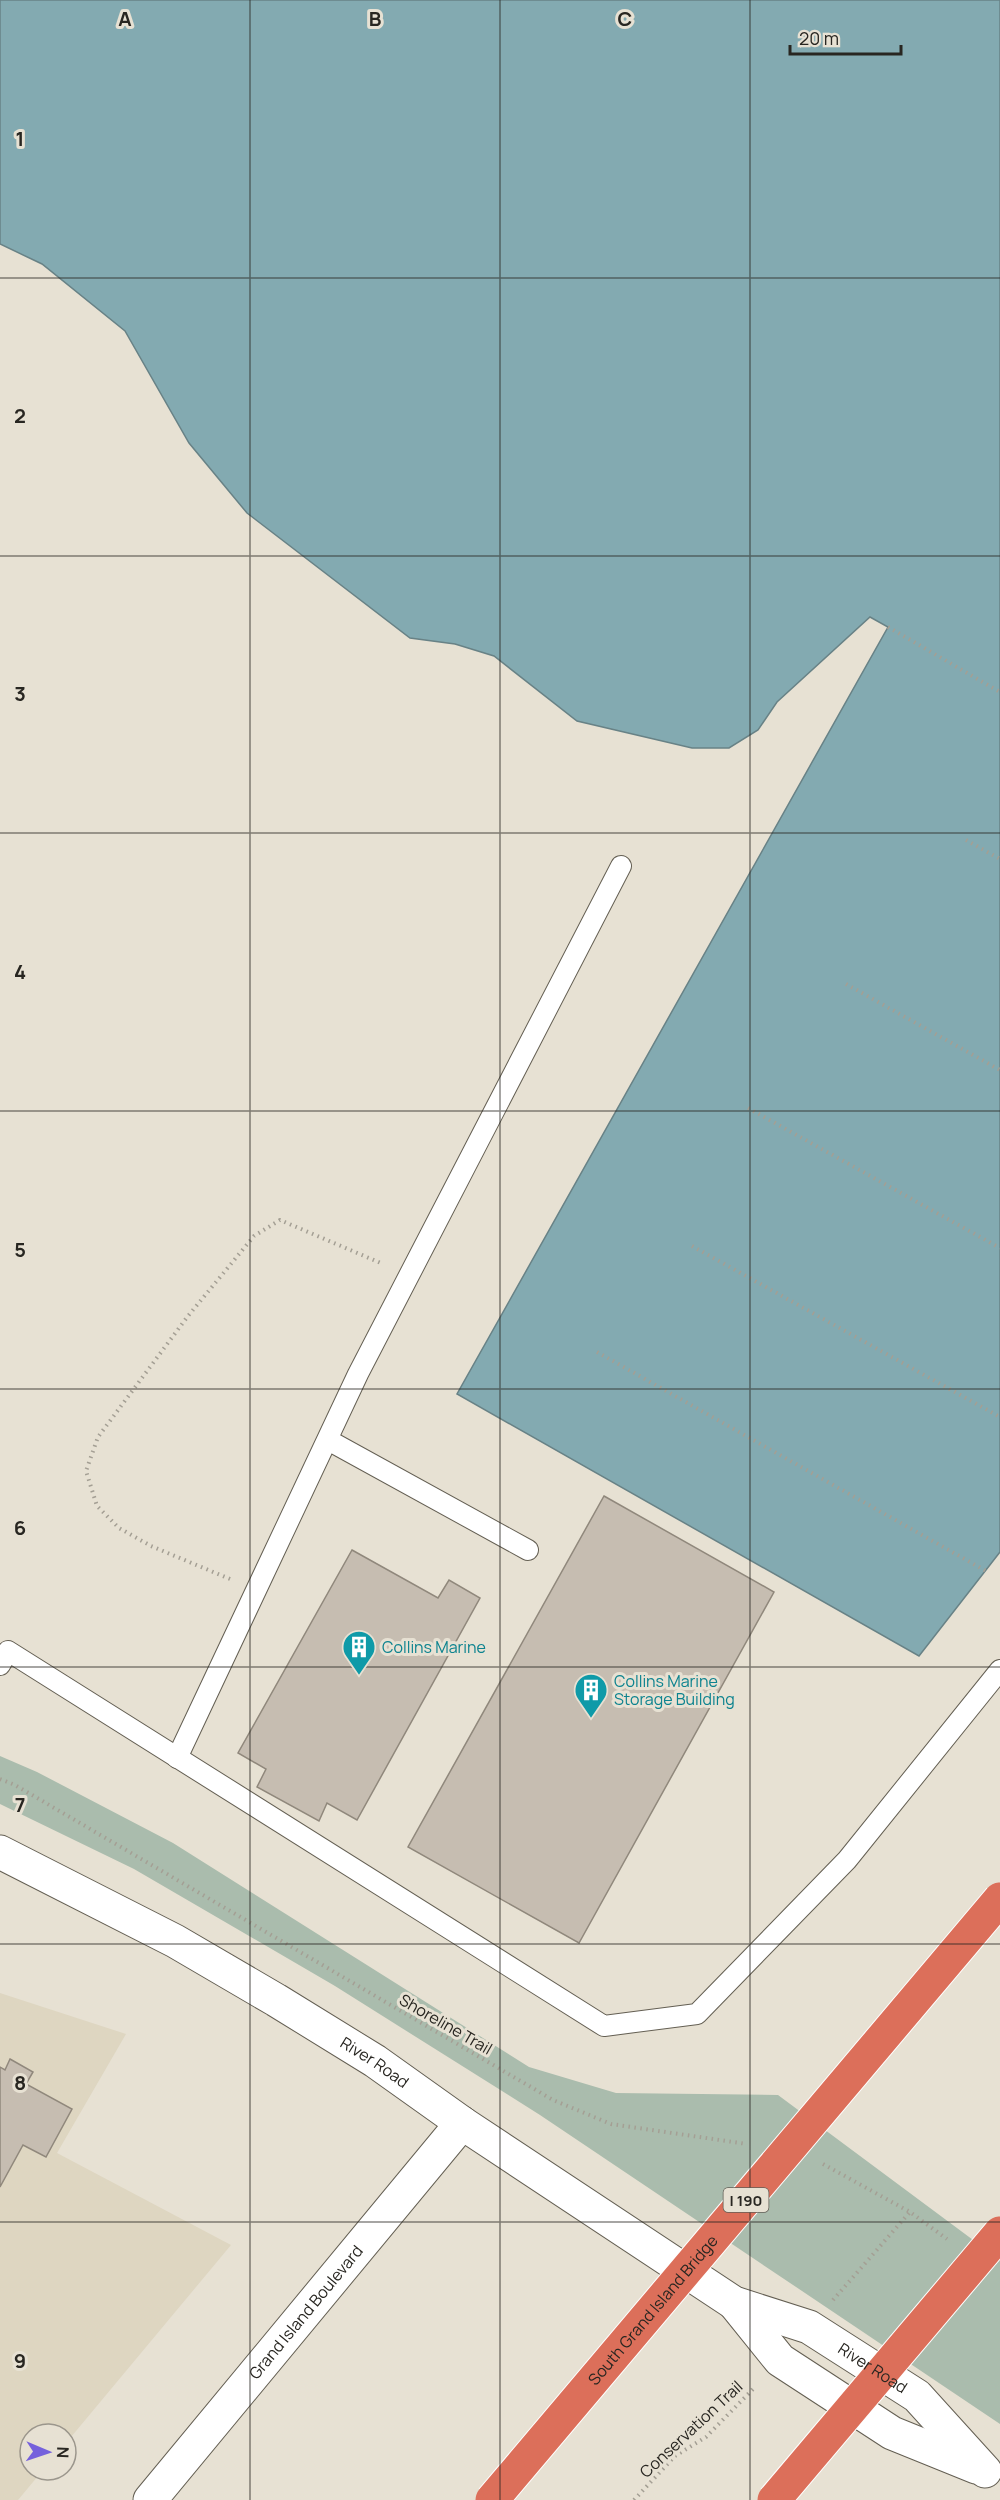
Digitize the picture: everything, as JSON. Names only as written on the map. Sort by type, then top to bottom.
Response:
[{"type":"highway","name":"South Grand Island Bridge","points":[[492,2500],[1000,1899]]},
{"type":"highway","points":[[774,2500],[1000,2233]]},
{"type":"main road","name":"River Road","points":[[0,1852],[175,1941],[276,2000],[375,2061],[462,2122],[734,2303],[809,2327],[917,2396],[993,2476]]},
{"type":"main road","name":"Grand Island Boulevard","points":[[162,2496],[462,2122]]},
{"type":"main road","name":"River Road","points":[[734,2303],[780,2360],[892,2433],[993,2476]]},
{"type":"lane","points":[[177,1758],[358,1374],[621,866]]},
{"type":"lane","points":[[328,1440],[528,1550]]},
{"type":"lane","points":[[0,1665],[8,1651],[604,2026],[697,2014],[847,1860],[1000,1670]]},
{"type":"path","points":[[888,627],[1000,692]]},
{"type":"path","points":[[966,840],[1000,859]]},
{"type":"path","points":[[846,984],[1000,1070]]},
{"type":"path","points":[[748,1108],[1000,1248]]},
{"type":"path","points":[[256,1588],[192,1564],[151,1546],[119,1528],[98,1506],[86,1471],[98,1437],[188,1316],[254,1236],[280,1220],[408,1275]]},
{"type":"path","points":[[692,1246],[1000,1416]]},
{"type":"path","points":[[597,1352],[986,1571]]},
{"type":"path","name":"Shoreline Trail","points":[[0,1779],[35,1797],[553,2100],[611,2124],[748,2144]]},
{"type":"path","points":[[818,2162],[910,2212],[826,2308]]},
{"type":"path","name":"Conservation Trail","points":[[634,2500],[675,2456],[706,2437],[758,2384]]},
{"type":"shaded area","points":[[0,1993],[126,2034],[57,2153],[231,2245],[78,2429],[78,2422],[18,2422],[18,2482],[33,2482],[18,2500],[0,2500]]},
{"type":"green space","points":[[0,1756],[37,1772],[173,1843],[529,2067],[616,2093],[778,2095],[1000,2260],[1000,2424],[540,2115],[335,1986],[134,1869],[0,1804]]},
{"type":"water","points":[[0,0],[1000,0],[1000,1552],[919,1656],[457,1394],[888,627],[870,617],[777,702],[758,730],[729,748],[692,748],[577,721],[494,656],[455,644],[410,638],[247,513],[189,443],[125,331],[42,264],[0,244]]},
{"type":"building","name":"Collins Marine Storage Building","points":[[604,1496],[774,1592],[579,1943],[408,1847]]},
{"type":"building","name":"Collins Marine","points":[[352,1550],[438,1598],[449,1580],[480,1598],[357,1820],[327,1803],[319,1821],[257,1787],[266,1769],[238,1753]]},
{"type":"building","points":[[10,2059],[33,2072],[26,2084],[72,2109],[46,2157],[23,2145],[0,2187],[0,2067],[5,2070]]},
{"type":"place","name":"Collins Marine","points":[[359,1676]]},
{"type":"place","name":"Collins Marine Storage Building","points":[[591,1719]]}]
